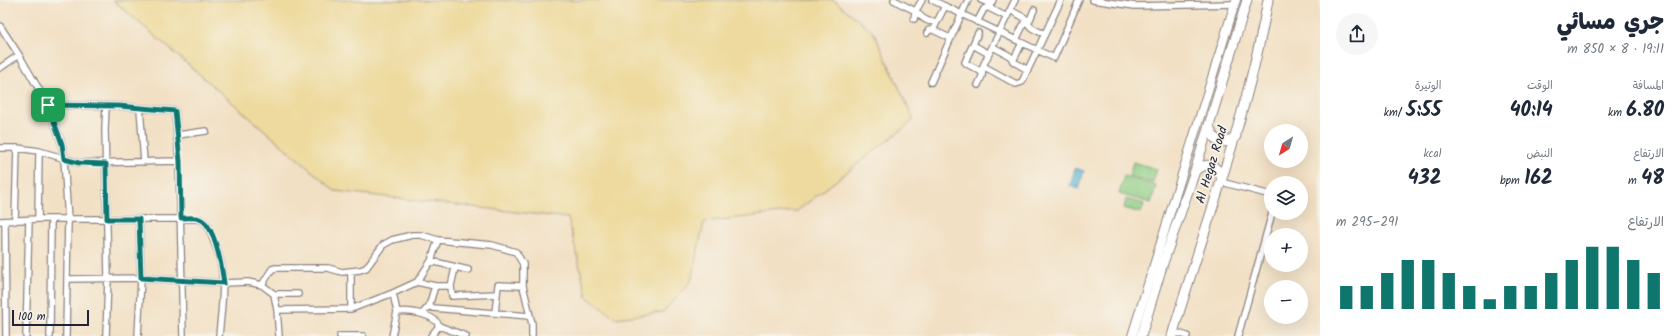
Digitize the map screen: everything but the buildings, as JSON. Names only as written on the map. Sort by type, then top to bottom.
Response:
[{"type":"main road","points":[[1141,336],[1163,263],[1195,171],[1247,0]]},
{"type":"main road","name":"Al Hegaz Road","points":[[1173,334],[1236,136],[1261,39],[1268,0]]},
{"type":"main road","points":[[1132,336],[1235,2]]},
{"type":"main road","points":[[1209,125],[1211,133],[1215,139],[1222,143],[1236,136]]},
{"type":"main road","points":[[1195,171],[1200,167],[1210,166],[1219,171],[1222,180]]},
{"type":"street","points":[[894,0],[930,22],[938,21]]},
{"type":"street","points":[[914,19],[915,12],[922,0]]},
{"type":"street","points":[[932,0],[942,3],[977,22],[1054,58],[1079,0]]},
{"type":"street","points":[[981,0],[990,4],[1007,17]]},
{"type":"street","points":[[978,85],[989,54],[1015,0]]},
{"type":"street","points":[[978,33],[965,63],[983,69],[1016,84],[1022,82],[1061,0]]},
{"type":"street","points":[[1093,0],[1135,6],[1235,2]]},
{"type":"street","points":[[931,82],[950,38],[963,14],[966,1]]},
{"type":"street","points":[[942,3],[938,21],[930,32],[950,38]]},
{"type":"street","points":[[977,22],[984,9],[990,4]]},
{"type":"street","points":[[1010,10],[1027,21],[1031,28],[1045,34]]},
{"type":"street","points":[[1013,61],[1027,21],[1034,10]]},
{"type":"street","points":[[0,26],[48,105],[62,144],[68,220],[66,336]]},
{"type":"street","points":[[973,45],[989,54]]},
{"type":"street","points":[[993,46],[1010,56],[1013,61],[1028,70]]},
{"type":"street","points":[[0,68],[19,55]]},
{"type":"street","points":[[48,105],[106,106],[175,111],[180,161],[183,336]]},
{"type":"street","points":[[106,106],[108,278],[106,336]]},
{"type":"street","points":[[140,108],[144,162]]},
{"type":"street","points":[[178,135],[206,131]]},
{"type":"street","points":[[0,148],[39,150],[79,163],[106,164],[180,161]]},
{"type":"street","points":[[15,221],[17,148]]},
{"type":"street","points":[[38,219],[39,150]]},
{"type":"street","points":[[1222,180],[1264,193]]},
{"type":"street","points":[[6,336],[2,221],[38,219],[68,220],[181,218],[200,219],[207,225],[222,264],[224,283],[219,336]]},
{"type":"street","points":[[138,336],[141,278],[139,219]]},
{"type":"street","points":[[26,336],[29,220]]},
{"type":"street","points":[[50,336],[51,220]]},
{"type":"street","points":[[1238,336],[1270,220]]},
{"type":"street","points":[[262,285],[272,269],[276,268],[328,268],[342,272],[351,272],[366,268],[383,245],[392,240],[412,235],[421,235],[438,240],[492,245],[516,252],[522,264],[523,286],[533,329],[532,336]]},
{"type":"street","points":[[277,310],[351,309],[393,293],[417,282],[431,261],[438,240]]},
{"type":"street","points":[[431,261],[468,270]]},
{"type":"street","points":[[455,268],[451,286],[452,296],[497,294]]},
{"type":"street","points":[[351,272],[351,309]]},
{"type":"street","points":[[68,279],[141,278],[224,283],[248,282],[262,285],[274,294],[298,294]]},
{"type":"street","points":[[417,282],[435,286],[451,286]]},
{"type":"street","points":[[496,313],[498,284],[523,286]]},
{"type":"street","points":[[422,314],[429,306],[435,286]]},
{"type":"street","points":[[392,336],[397,312],[393,293]]},
{"type":"street","points":[[274,294],[279,336]]},
{"type":"street","points":[[429,306],[433,308],[530,316]]},
{"type":"street","points":[[397,312],[412,311],[422,314],[435,320],[439,326],[466,336]]},
{"type":"street","points":[[431,336],[439,326]]},
{"type":"street","points":[[1173,334],[1187,336]]},
{"type":"street","points":[[340,336],[363,336]]},
{"type":"green space","points":[[1133,162],[1157,169],[1153,183],[1129,176]]},
{"type":"green space","points":[[1124,176],[1156,186],[1151,203],[1119,194]]},
{"type":"green space","points":[[1126,199],[1144,204],[1141,213],[1124,208]]},
{"type":"sand","points":[[113,0],[834,0],[874,33],[914,120],[797,211],[704,222],[691,281],[663,312],[616,318],[587,297],[568,218],[335,191]]},
{"type":"water","points":[[1075,168],[1084,171],[1079,189],[1070,186]]},
{"type":"route","points":[[48,105],[119,106],[175,111],[180,161],[181,218],[200,219],[207,225],[222,264],[224,283],[141,278],[139,219],[107,219],[106,164],[79,163],[64,159],[62,144],[48,105]]}]
